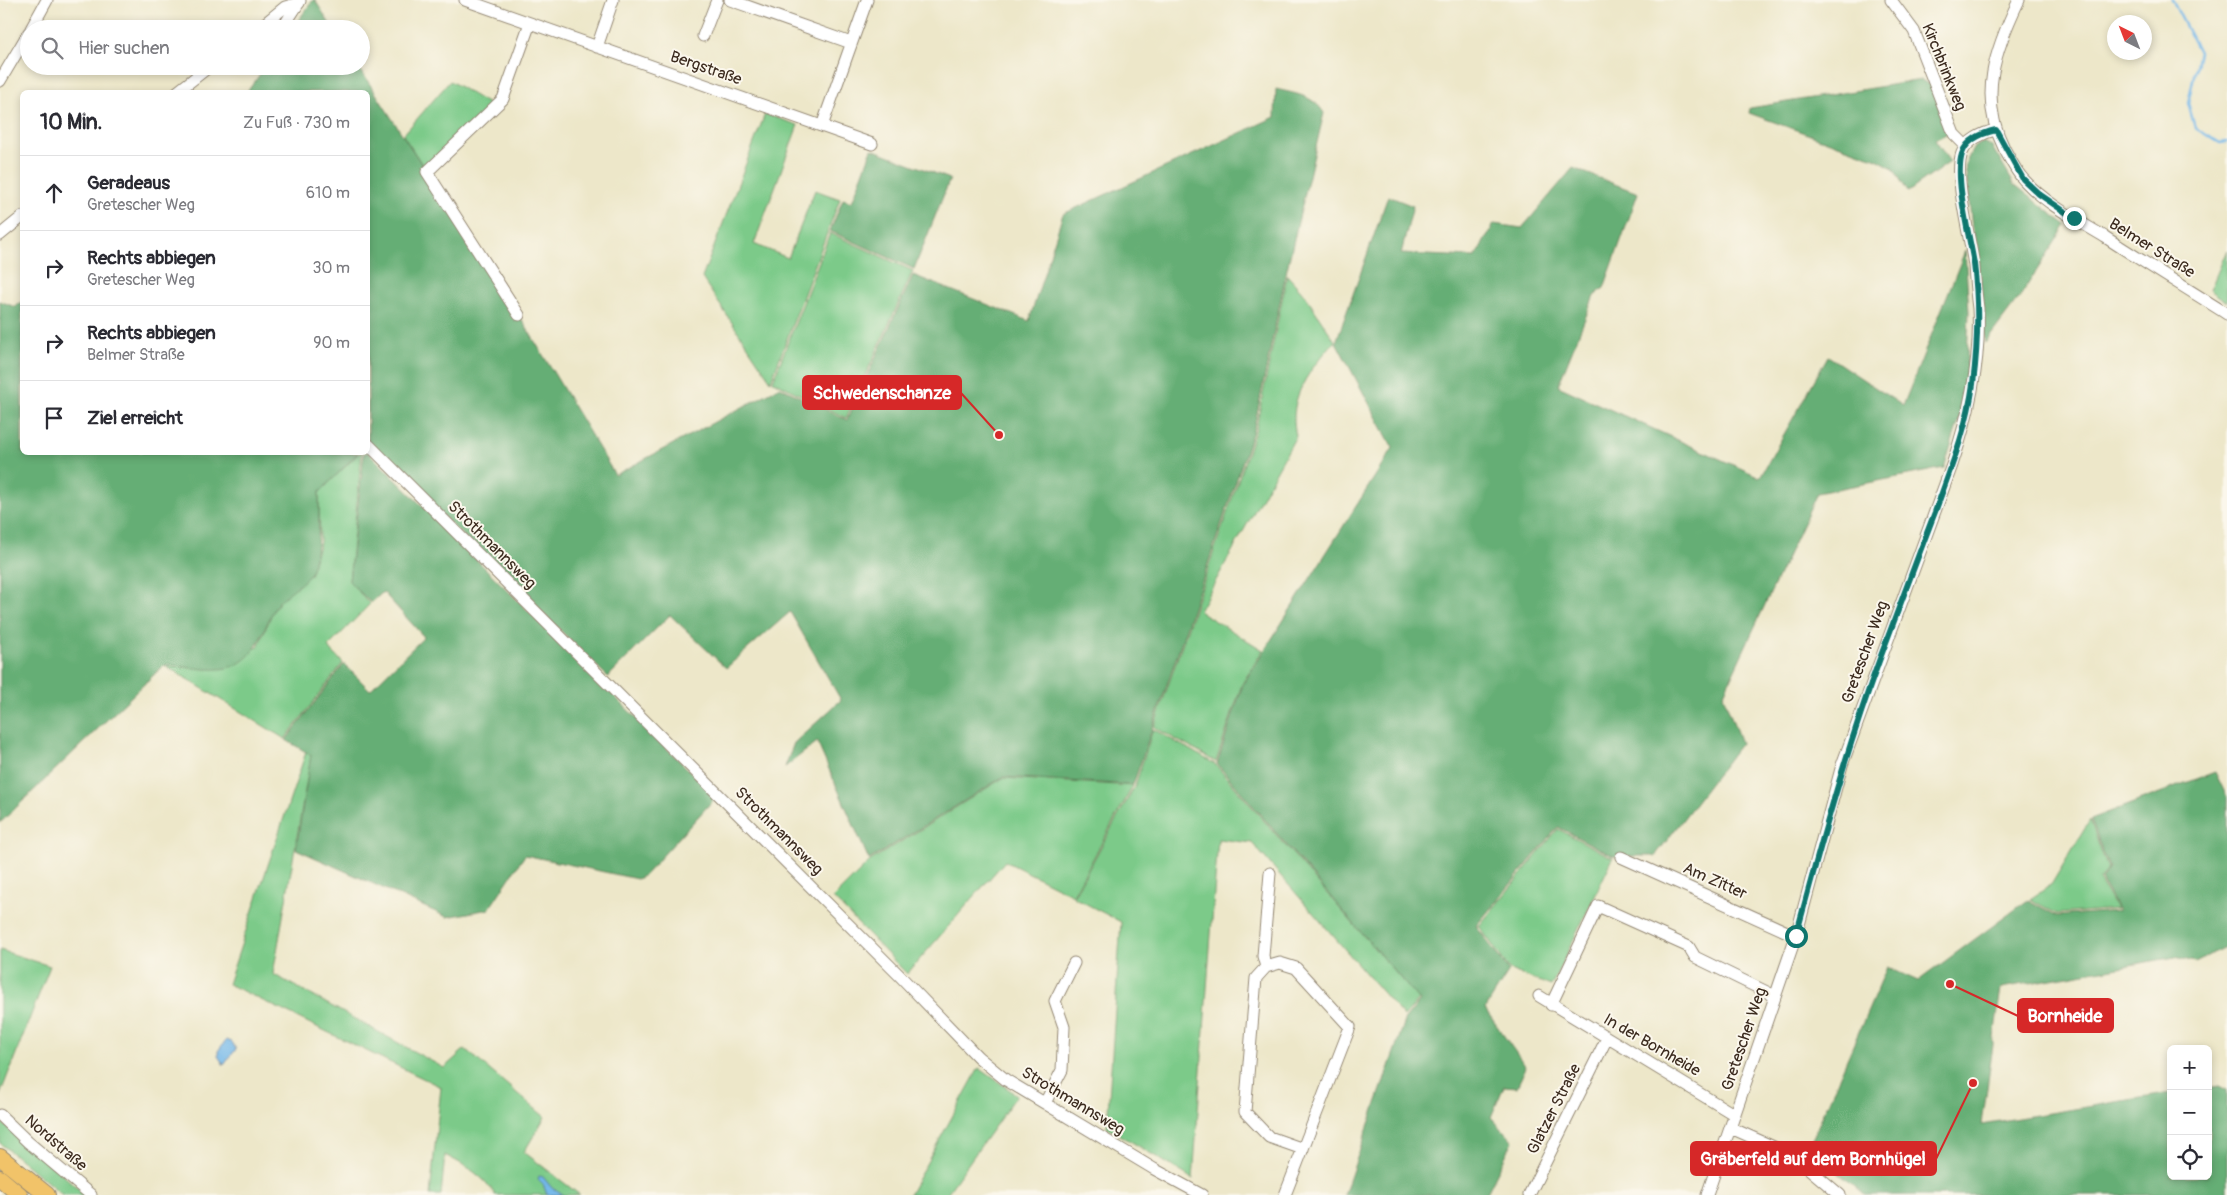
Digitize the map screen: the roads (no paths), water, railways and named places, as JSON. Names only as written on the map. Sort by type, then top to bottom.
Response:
[{"type":"highway","points":[[0,1157],[47,1195]]},
{"type":"highway","points":[[0,1178],[20,1195]]},
{"type":"street","points":[[36,20],[47,0]]},
{"type":"street","name":"Bergstraße","points":[[465,0],[872,144]]},
{"type":"street","points":[[597,47],[613,0]]},
{"type":"street","points":[[703,36],[717,0]]},
{"type":"street","points":[[730,0],[852,43]]},
{"type":"street","points":[[822,126],[867,0]]},
{"type":"street","name":"Kirchbrinkweg","points":[[1891,0],[1914,31],[1954,134],[1966,146]]},
{"type":"street","name":"Belmer Straße","points":[[2019,0],[1996,54],[1992,76],[1991,100],[1996,130],[2023,179],[2039,194],[2227,314]]},
{"type":"street","points":[[269,20],[285,7],[300,2]]},
{"type":"street","points":[[288,20],[300,2]]},
{"type":"street","points":[[519,315],[426,172],[503,99],[530,23]]},
{"type":"street","points":[[0,80],[20,47]]},
{"type":"street","points":[[180,90],[199,75]]},
{"type":"street","points":[[1966,146],[1982,134],[1996,130]]},
{"type":"street","name":"Gretescher Weg","points":[[1707,1195],[1796,936],[1842,765],[1952,465],[1972,394],[1977,355],[1978,311],[1974,266],[1961,185],[1962,154],[1966,146]]},
{"type":"street","points":[[0,235],[20,219]]},
{"type":"street","name":"Strothmannsweg","points":[[370,446],[900,976],[978,1057],[1006,1080],[1154,1169],[1202,1195]]},
{"type":"street","name":"Am Zitter","points":[[1621,857],[1796,936]]},
{"type":"street","points":[[1266,967],[1263,956],[1270,873]]},
{"type":"street","points":[[1551,1005],[1598,906],[1689,946],[1694,957],[1775,996]]},
{"type":"street","points":[[1045,1104],[1062,1070],[1064,1027],[1056,1001],[1074,963]]},
{"type":"street","points":[[1285,1195],[1303,1149],[1350,1027],[1296,968],[1280,963],[1266,967],[1256,978],[1245,1112],[1269,1137],[1303,1149]]},
{"type":"street","name":"In der Bornheide","points":[[1539,996],[1736,1115]]},
{"type":"street","name":"Glatzer Straße","points":[[1529,1195],[1608,1038]]},
{"type":"street","name":"Nordstraße","points":[[0,1115],[28,1142],[91,1195]]},
{"type":"street","points":[[1731,1128],[1794,1156],[1840,1195]]},
{"type":"water","points":[[226,1040],[232,1042],[236,1049],[224,1065],[218,1056],[218,1051]]},
{"type":"water","points":[[539,1176],[543,1177],[552,1188],[563,1195],[547,1195],[543,1184],[538,1179]]},
{"type":"waterway","points":[[2172,0],[2199,52],[2188,103],[2195,128],[2220,143],[2227,142]]},
{"type":"place","name":"Schwedenschanze","points":[[999,435]]},
{"type":"place","name":"Bornheide","points":[[1950,984]]},
{"type":"place","name":"Gräberfeld auf dem Bornhügel","points":[[1973,1083]]}]
